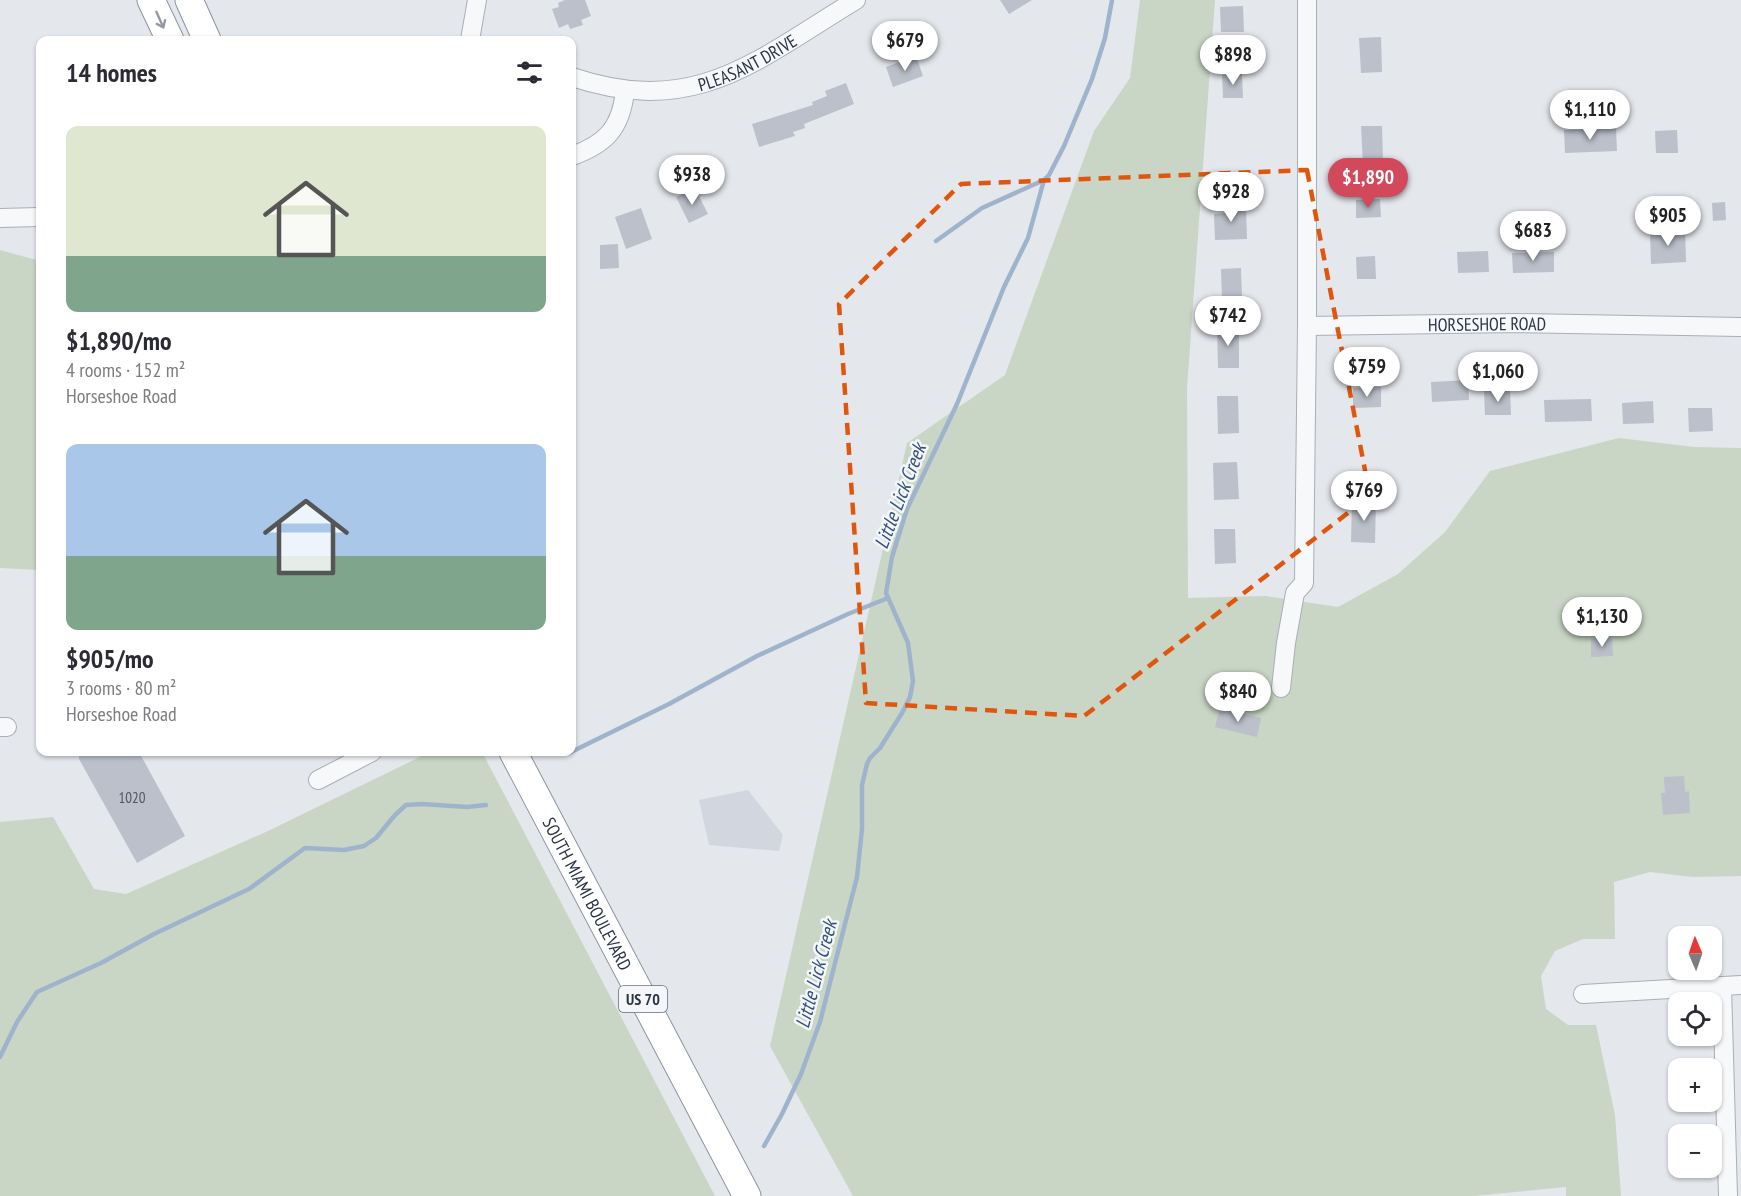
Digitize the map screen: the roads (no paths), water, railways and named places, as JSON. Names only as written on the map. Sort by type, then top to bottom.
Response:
[{"type":"highway","points":[[151,0],[168,36]]},
{"type":"highway","points":[[189,0],[205,36]]},
{"type":"highway","name":"SOUTH MIAMI BOULEVARD","points":[[515,756],[747,1196]]},
{"type":"street","points":[[471,36],[477,0]]},
{"type":"street","name":"PLEASANT DRIVE","points":[[576,78],[626,91],[661,92],[714,82],[753,63],[856,0]]},
{"type":"street","points":[[1281,688],[1295,593],[1304,583],[1307,326],[1306,0]]},
{"type":"street","points":[[576,155],[591,149],[610,133],[620,116],[626,91]]},
{"type":"street","points":[[0,218],[36,217]]},
{"type":"street","name":"HORSESHOE ROAD","points":[[1307,326],[1517,323],[1741,327]]},
{"type":"street","points":[[318,780],[364,756]]},
{"type":"street","points":[[1583,994],[1741,985]]},
{"type":"street","points":[[1722,986],[1728,1196]]},
{"type":"waterway","name":"Little Lick Creek","points":[[764,1146],[801,1074],[820,1022],[857,877],[862,829],[862,785],[867,764],[880,748],[910,697],[913,681],[908,643],[886,593],[892,557],[907,509],[957,404],[1004,287],[1028,238],[1044,180],[1064,146],[1092,79],[1105,38],[1112,0]]},
{"type":"waterway","points":[[936,241],[982,208],[1044,180]]},
{"type":"waterway","points":[[576,750],[669,704],[757,656],[888,598]]},
{"type":"waterway","points":[[0,1057],[17,1022],[37,992],[101,963],[154,934],[249,889],[305,848],[344,850],[364,846],[376,838],[406,805],[467,807],[486,805]]}]
